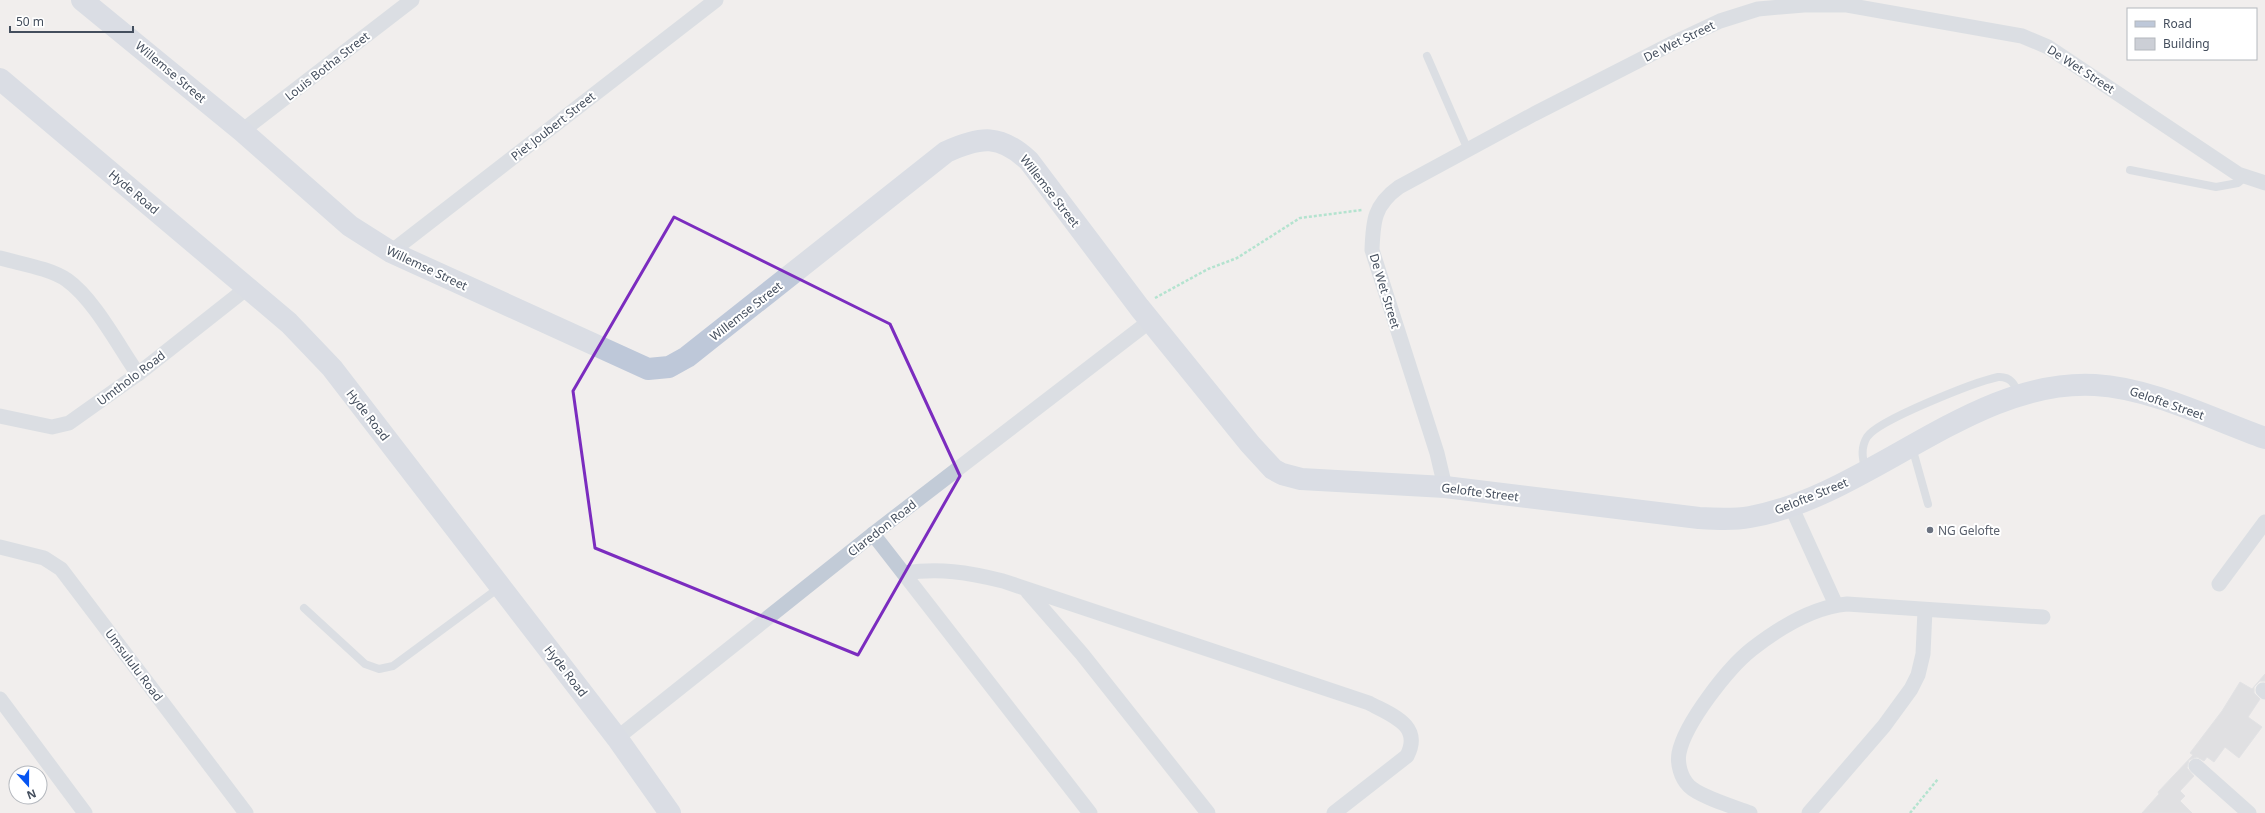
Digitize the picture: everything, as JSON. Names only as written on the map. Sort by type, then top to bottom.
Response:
[{"type":"street","name":"Louis Botha Street","points":[[242,131],[412,0]]},
{"type":"street","name":"Piet Joubert Street","points":[[391,252],[716,0]]},
{"type":"street","name":"Willemse Street","points":[[94,3],[350,226],[391,252],[648,369],[661,370],[675,365],[687,357],[946,152],[970,142],[985,140],[1005,144],[1016,149],[1029,161],[1145,314],[1265,463],[1282,474],[1301,479],[1329,480]]},
{"type":"street","name":"De Wet Street","points":[[1445,487],[1437,453],[1372,250],[1373,225],[1379,207],[1385,197],[1398,187],[1645,57],[1720,21],[1758,9],[1781,6],[1847,5],[2022,36],[2048,46],[2245,177],[2265,183]]},
{"type":"street","name":"Hyde Road","points":[[0,79],[289,323],[332,368],[617,738],[670,813]]},
{"type":"street","points":[[0,258],[52,273],[67,280],[90,303],[138,374]]},
{"type":"street","name":"Umtholo Road","points":[[0,416],[52,427],[69,423],[138,374],[247,288]]},
{"type":"street","name":"Claredon Road","points":[[617,738],[873,534],[1145,314]]},
{"type":"street","name":"Gelofte Street","points":[[1329,480],[1445,487],[1727,519],[1750,518],[1792,506],[1826,492],[1977,412],[2036,390],[2094,385],[2135,390],[2265,438]]},
{"type":"street","points":[[1792,506],[1836,605]]},
{"type":"street","points":[[2219,584],[2265,522]]},
{"type":"street","points":[[873,534],[1090,813]]},
{"type":"street","name":"Umsululu Road","points":[[0,547],[44,558],[62,569],[246,813]]},
{"type":"street","points":[[904,573],[930,569],[956,571],[1003,582],[1369,703],[1400,719],[1408,728],[1412,738],[1412,746],[1407,756],[1334,813]]},
{"type":"street","points":[[1028,591],[1082,654],[1208,813]]},
{"type":"street","points":[[1750,813],[1710,798],[1690,787],[1681,772],[1678,761],[1686,732],[1729,673],[1751,650],[1792,622],[1836,605],[1857,604],[1925,610],[2043,617]]},
{"type":"street","points":[[1809,813],[1884,726],[1911,689],[1918,675],[1923,654],[1925,610]]},
{"type":"street","points":[[0,699],[85,813]]},
{"type":"street","points":[[2196,766],[2249,813]]},
{"type":"lane","points":[[1427,56],[1468,150]]},
{"type":"lane","points":[[2130,170],[2216,187],[2238,183],[2245,177]]},
{"type":"lane","points":[[1867,471],[1863,459],[1864,444],[1868,436],[1883,423],[2003,376],[2010,380],[2020,396]]},
{"type":"lane","points":[[1912,447],[1928,504]]},
{"type":"lane","points":[[304,608],[365,664],[379,669],[393,666],[501,587]]},
{"type":"path","points":[[1145,314],[1208,269],[1237,258],[1300,218],[1379,207]]},
{"type":"path","points":[[1910,813],[1938,778]]},
{"type":"highlighted area","points":[[674,217],[890,324],[960,476],[858,655],[595,548],[573,391]]},
{"type":"building","points":[[2265,674],[2265,681],[2260,681],[2254,687],[2254,693],[2260,699],[2248,717],[2262,727],[2239,758],[2225,747],[2214,762],[2207,757],[2204,761],[2197,757],[2189,760],[2187,768],[2194,776],[2180,791],[2185,796],[2180,801],[2192,813],[2142,813],[2159,794],[2158,792],[2193,755],[2190,753],[2222,711],[2240,682],[2252,689]]},
{"type":"place","name":"NG Gelofte","points":[[1930,530]]}]
